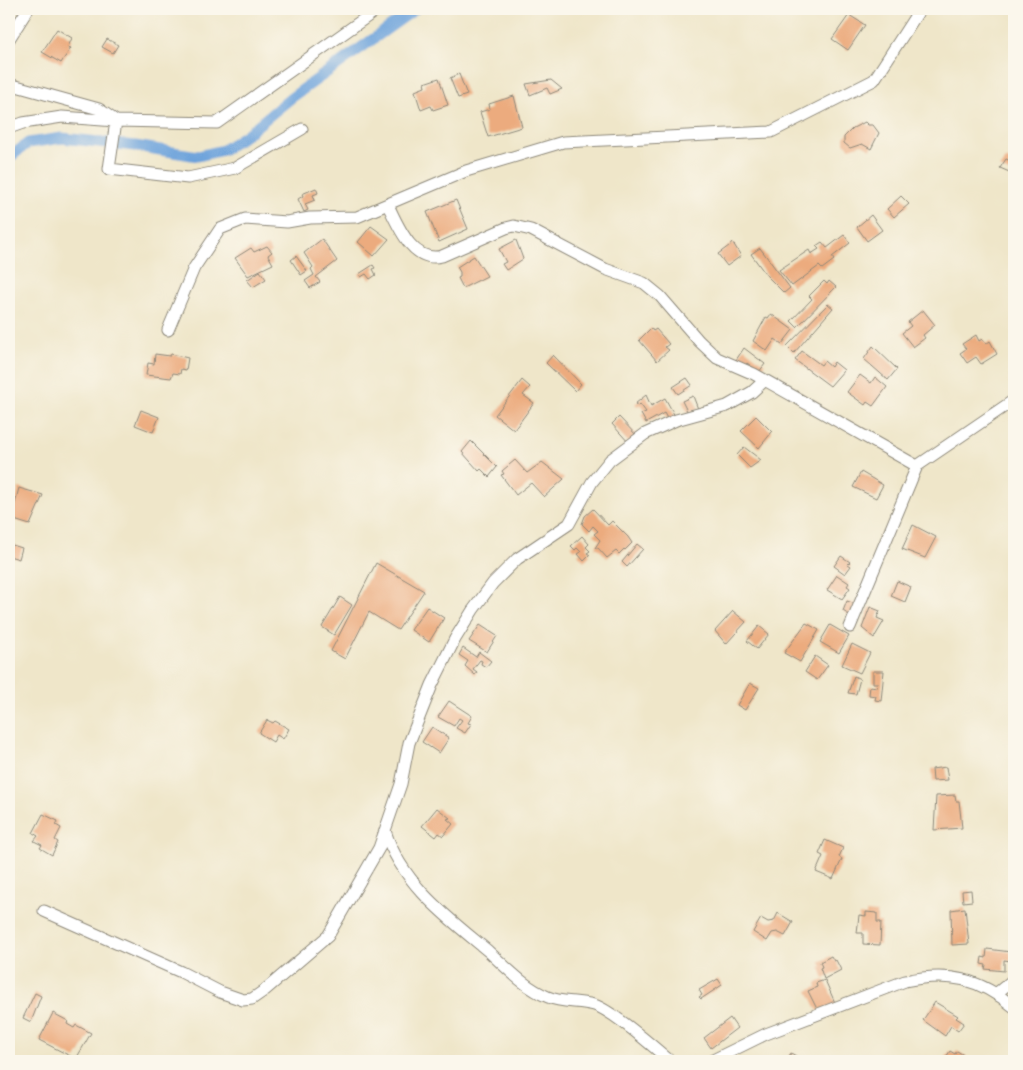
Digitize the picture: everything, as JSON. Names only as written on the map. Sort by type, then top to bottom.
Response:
[{"type":"street","points":[[9,39],[28,9]]},
{"type":"street","points":[[9,128],[23,123],[62,117],[116,121],[217,122],[378,9]]},
{"type":"street","points":[[168,330],[194,268],[220,229],[245,219],[287,222],[310,218],[350,218],[388,205],[466,171],[563,142],[771,132],[874,80],[920,9]]},
{"type":"street","points":[[9,84],[99,109],[116,121]]},
{"type":"street","points":[[116,121],[109,169],[188,178],[235,168],[302,129]]},
{"type":"street","points":[[388,205],[409,242],[418,252],[429,258],[442,256],[514,226],[531,230],[605,269],[644,284],[660,296],[708,351],[717,358],[754,374],[917,466]]},
{"type":"street","points":[[44,911],[181,972],[220,992],[243,1000],[252,999],[328,936],[380,848],[401,784],[410,743],[432,685],[455,639],[493,583],[517,559],[569,524],[592,482],[610,460],[631,444],[645,434],[676,420],[727,406],[752,392],[764,381]]},
{"type":"street","points":[[850,627],[917,466],[1014,400]]},
{"type":"street","points":[[385,831],[391,850],[410,879],[436,907],[520,980],[549,998],[595,1005],[645,1040],[670,1061]]},
{"type":"street","points":[[711,1061],[766,1034],[905,981],[922,977],[962,979],[997,993],[1014,1007]]},
{"type":"street","points":[[997,993],[1014,979]]},
{"type":"building","points":[[849,15],[865,25],[848,50],[832,39]]},
{"type":"building","points":[[57,29],[72,38],[68,47],[71,48],[61,63],[42,52]]},
{"type":"building","points":[[107,39],[118,45],[113,53],[102,47]]},
{"type":"building","points":[[459,74],[467,95],[458,98],[450,78]]},
{"type":"building","points":[[439,78],[448,105],[433,110],[431,106],[421,110],[415,91],[425,87],[424,83]]},
{"type":"building","points":[[551,80],[562,89],[550,94],[547,88],[530,95],[526,84]]},
{"type":"building","points":[[514,96],[522,127],[488,137],[480,112],[490,109],[489,104]]},
{"type":"building","points":[[865,122],[868,125],[873,125],[879,133],[871,149],[862,144],[850,148],[844,143],[844,137],[853,128]]},
{"type":"building","points":[[1006,159],[1013,162],[1014,159],[1014,174],[1000,168]]},
{"type":"building","points":[[316,188],[318,193],[313,195],[315,200],[305,204],[308,210],[304,212],[298,199],[303,196],[302,194]]},
{"type":"building","points":[[901,196],[909,204],[894,217],[887,209]]},
{"type":"building","points":[[456,200],[468,229],[439,242],[427,212]]},
{"type":"building","points":[[871,215],[882,230],[867,241],[857,227]]},
{"type":"building","points":[[371,226],[389,239],[374,256],[358,242]]},
{"type":"building","points":[[844,235],[850,243],[832,257],[834,260],[822,269],[819,266],[792,286],[779,270],[809,250],[811,254],[819,249],[816,246],[822,242],[827,248]]},
{"type":"building","points":[[322,239],[337,261],[316,277],[320,282],[310,288],[305,281],[314,275],[311,269],[313,267],[304,253]]},
{"type":"building","points":[[516,240],[523,259],[506,270],[502,264],[506,262],[499,249]]},
{"type":"building","points":[[733,243],[741,256],[727,266],[718,254]]},
{"type":"building","points":[[267,246],[272,252],[268,255],[273,264],[248,276],[235,258],[251,248],[254,252]]},
{"type":"building","points":[[760,248],[790,288],[784,293],[767,276],[751,254]]},
{"type":"building","points":[[296,256],[307,271],[301,275],[291,260]]},
{"type":"building","points":[[474,256],[487,276],[463,288],[458,278],[460,277],[460,272],[457,267]]},
{"type":"building","points":[[373,265],[376,275],[370,279],[366,274],[361,277],[359,274]]},
{"type":"building","points":[[260,271],[266,279],[253,287],[247,280]]},
{"type":"building","points":[[824,281],[827,284],[829,281],[836,287],[797,327],[791,321],[812,299],[809,296]]},
{"type":"building","points":[[828,304],[833,308],[794,353],[787,346]]},
{"type":"building","points":[[923,310],[935,325],[923,335],[925,338],[913,347],[902,333],[911,326],[908,322]]},
{"type":"building","points":[[771,314],[793,330],[782,344],[775,339],[767,351],[753,341],[766,317],[768,318]]},
{"type":"building","points":[[651,328],[653,331],[656,329],[669,344],[665,347],[669,350],[657,361],[639,340]]},
{"type":"building","points":[[976,335],[979,341],[982,339],[986,344],[990,341],[997,354],[981,364],[976,357],[967,363],[960,353],[966,349],[962,344]]},
{"type":"building","points":[[873,346],[897,369],[888,380],[864,359]]},
{"type":"building","points":[[744,348],[765,364],[759,372],[747,363],[745,366],[736,360]]},
{"type":"building","points":[[802,351],[821,365],[824,361],[831,367],[834,362],[844,370],[830,386],[795,360]]},
{"type":"building","points":[[155,354],[170,356],[171,354],[188,358],[186,370],[181,369],[180,374],[173,373],[171,378],[146,375],[148,363],[154,364]]},
{"type":"building","points":[[553,355],[581,384],[575,391],[546,363]]},
{"type":"building","points":[[860,375],[871,383],[875,377],[887,387],[873,406],[867,402],[865,405],[847,392]]},
{"type":"building","points":[[687,378],[692,385],[678,394],[673,387]]},
{"type":"building","points":[[522,380],[530,387],[523,395],[534,403],[514,430],[495,415]]},
{"type":"building","points":[[646,395],[651,406],[665,398],[676,418],[669,422],[664,413],[646,423],[641,414],[646,412],[640,404],[638,406],[635,404]]},
{"type":"building","points":[[693,396],[698,409],[688,413],[682,401]]},
{"type":"building","points":[[141,410],[159,417],[153,432],[135,425]]},
{"type":"building","points":[[756,416],[772,432],[759,448],[741,431]]},
{"type":"building","points":[[619,417],[638,437],[629,443],[612,424]]},
{"type":"building","points":[[471,441],[497,467],[489,477],[481,469],[479,471],[462,452]]},
{"type":"building","points":[[744,447],[761,460],[750,468],[737,455]]},
{"type":"building","points":[[515,460],[527,473],[542,462],[564,479],[544,497],[531,483],[516,495],[501,475],[504,474],[502,471]]},
{"type":"building","points":[[861,472],[883,485],[876,498],[853,487]]},
{"type":"building","points":[[19,488],[43,495],[30,525],[11,519]]},
{"type":"building","points":[[593,509],[608,525],[612,521],[628,537],[632,543],[625,550],[619,554],[616,551],[607,558],[598,548],[595,548],[600,540],[594,534],[598,531],[593,526],[589,531],[582,524],[585,516]]},
{"type":"building","points":[[913,525],[936,537],[925,558],[902,549]]},
{"type":"building","points":[[582,536],[589,544],[586,547],[590,551],[587,553],[590,555],[584,561],[578,554],[581,552],[571,546]]},
{"type":"building","points":[[9,544],[22,548],[19,559],[9,556]]},
{"type":"building","points":[[637,544],[643,549],[627,567],[622,562]]},
{"type":"building","points":[[841,556],[850,562],[848,564],[851,566],[845,574],[834,566]]},
{"type":"building","points":[[376,563],[424,591],[398,630],[369,612],[345,659],[331,651]]},
{"type":"building","points":[[837,575],[849,583],[847,586],[850,588],[842,599],[827,590]]},
{"type":"building","points":[[897,581],[911,587],[905,602],[891,596]]},
{"type":"building","points":[[340,597],[352,605],[334,635],[322,627]]},
{"type":"building","points":[[847,601],[858,605],[852,617],[843,611]]},
{"type":"building","points":[[427,607],[444,618],[429,642],[411,630]]},
{"type":"building","points":[[870,607],[880,611],[877,618],[884,621],[874,638],[862,628]]},
{"type":"building","points":[[733,611],[746,622],[726,644],[715,631]]},
{"type":"building","points":[[806,623],[819,630],[800,662],[784,653]]},
{"type":"building","points":[[480,625],[497,636],[487,652],[469,641]]},
{"type":"building","points":[[830,625],[849,636],[839,653],[820,642]]},
{"type":"building","points":[[759,626],[769,634],[757,649],[747,641]]},
{"type":"building","points":[[852,644],[870,653],[860,673],[842,665]]},
{"type":"building","points":[[463,648],[476,657],[479,652],[491,661],[486,667],[481,664],[482,661],[480,660],[473,669],[477,672],[475,675],[465,666],[468,661],[459,655]]},
{"type":"building","points":[[815,656],[828,665],[817,680],[805,672]]},
{"type":"building","points":[[873,671],[884,671],[881,701],[875,700],[876,696],[869,695],[870,686],[877,687],[878,683],[873,683]]},
{"type":"building","points":[[854,676],[860,679],[856,694],[848,693]]},
{"type":"building","points":[[750,683],[759,688],[745,710],[737,705]]},
{"type":"building","points":[[449,701],[472,716],[468,723],[471,724],[465,733],[456,728],[462,720],[459,718],[454,726],[438,717]]},
{"type":"building","points":[[267,720],[273,723],[275,721],[289,729],[283,739],[277,735],[273,742],[259,733]]},
{"type":"building","points":[[432,727],[449,738],[439,753],[422,742]]},
{"type":"building","points":[[946,767],[948,780],[933,781],[932,769]]},
{"type":"building","points":[[955,795],[956,801],[959,801],[962,828],[934,830],[936,796]]},
{"type":"building","points":[[437,808],[450,818],[447,819],[453,824],[443,836],[439,833],[436,837],[422,826]]},
{"type":"building","points":[[43,814],[58,821],[56,825],[61,828],[55,840],[58,842],[52,855],[40,848],[42,845],[34,841],[38,836],[33,833]]},
{"type":"building","points":[[825,840],[843,848],[839,857],[842,859],[833,879],[816,872],[823,856],[819,854]]},
{"type":"building","points":[[971,890],[972,901],[963,902],[962,891]]},
{"type":"building","points":[[965,908],[969,944],[952,945],[951,910]]},
{"type":"building","points":[[866,912],[877,913],[877,922],[881,922],[880,945],[863,944],[863,933],[857,933],[859,915],[866,916]]},
{"type":"building","points":[[778,913],[793,922],[785,936],[777,932],[772,933],[767,941],[753,932],[761,918],[768,922],[774,921]]},
{"type":"building","points":[[987,949],[1011,952],[1011,961],[1004,960],[1004,971],[985,969],[986,965],[981,964],[982,957],[986,958]]},
{"type":"building","points":[[831,956],[834,961],[836,960],[841,970],[824,979],[820,962]]},
{"type":"building","points":[[718,979],[722,985],[701,999],[699,997],[702,995],[699,990]]},
{"type":"building","points":[[825,980],[836,1005],[818,1011],[808,991],[817,987],[816,983]]},
{"type":"building","points":[[35,993],[41,996],[31,1022],[23,1018]]},
{"type":"building","points":[[935,1002],[958,1016],[956,1018],[964,1023],[958,1031],[951,1026],[945,1036],[923,1020]]},
{"type":"building","points":[[53,1013],[68,1021],[67,1024],[74,1028],[76,1025],[91,1033],[76,1059],[39,1040]]},
{"type":"building","points":[[730,1018],[737,1028],[711,1048],[704,1038]]},
{"type":"building","points":[[950,1051],[955,1054],[957,1051],[967,1057],[964,1061],[953,1058],[949,1061],[945,1059]]},
{"type":"building","points":[[791,1053],[804,1061],[786,1061]]},
{"type":"waterway","points":[[9,158],[28,143],[62,138],[135,146],[198,156],[223,150],[247,134],[291,98],[415,9]]}]
